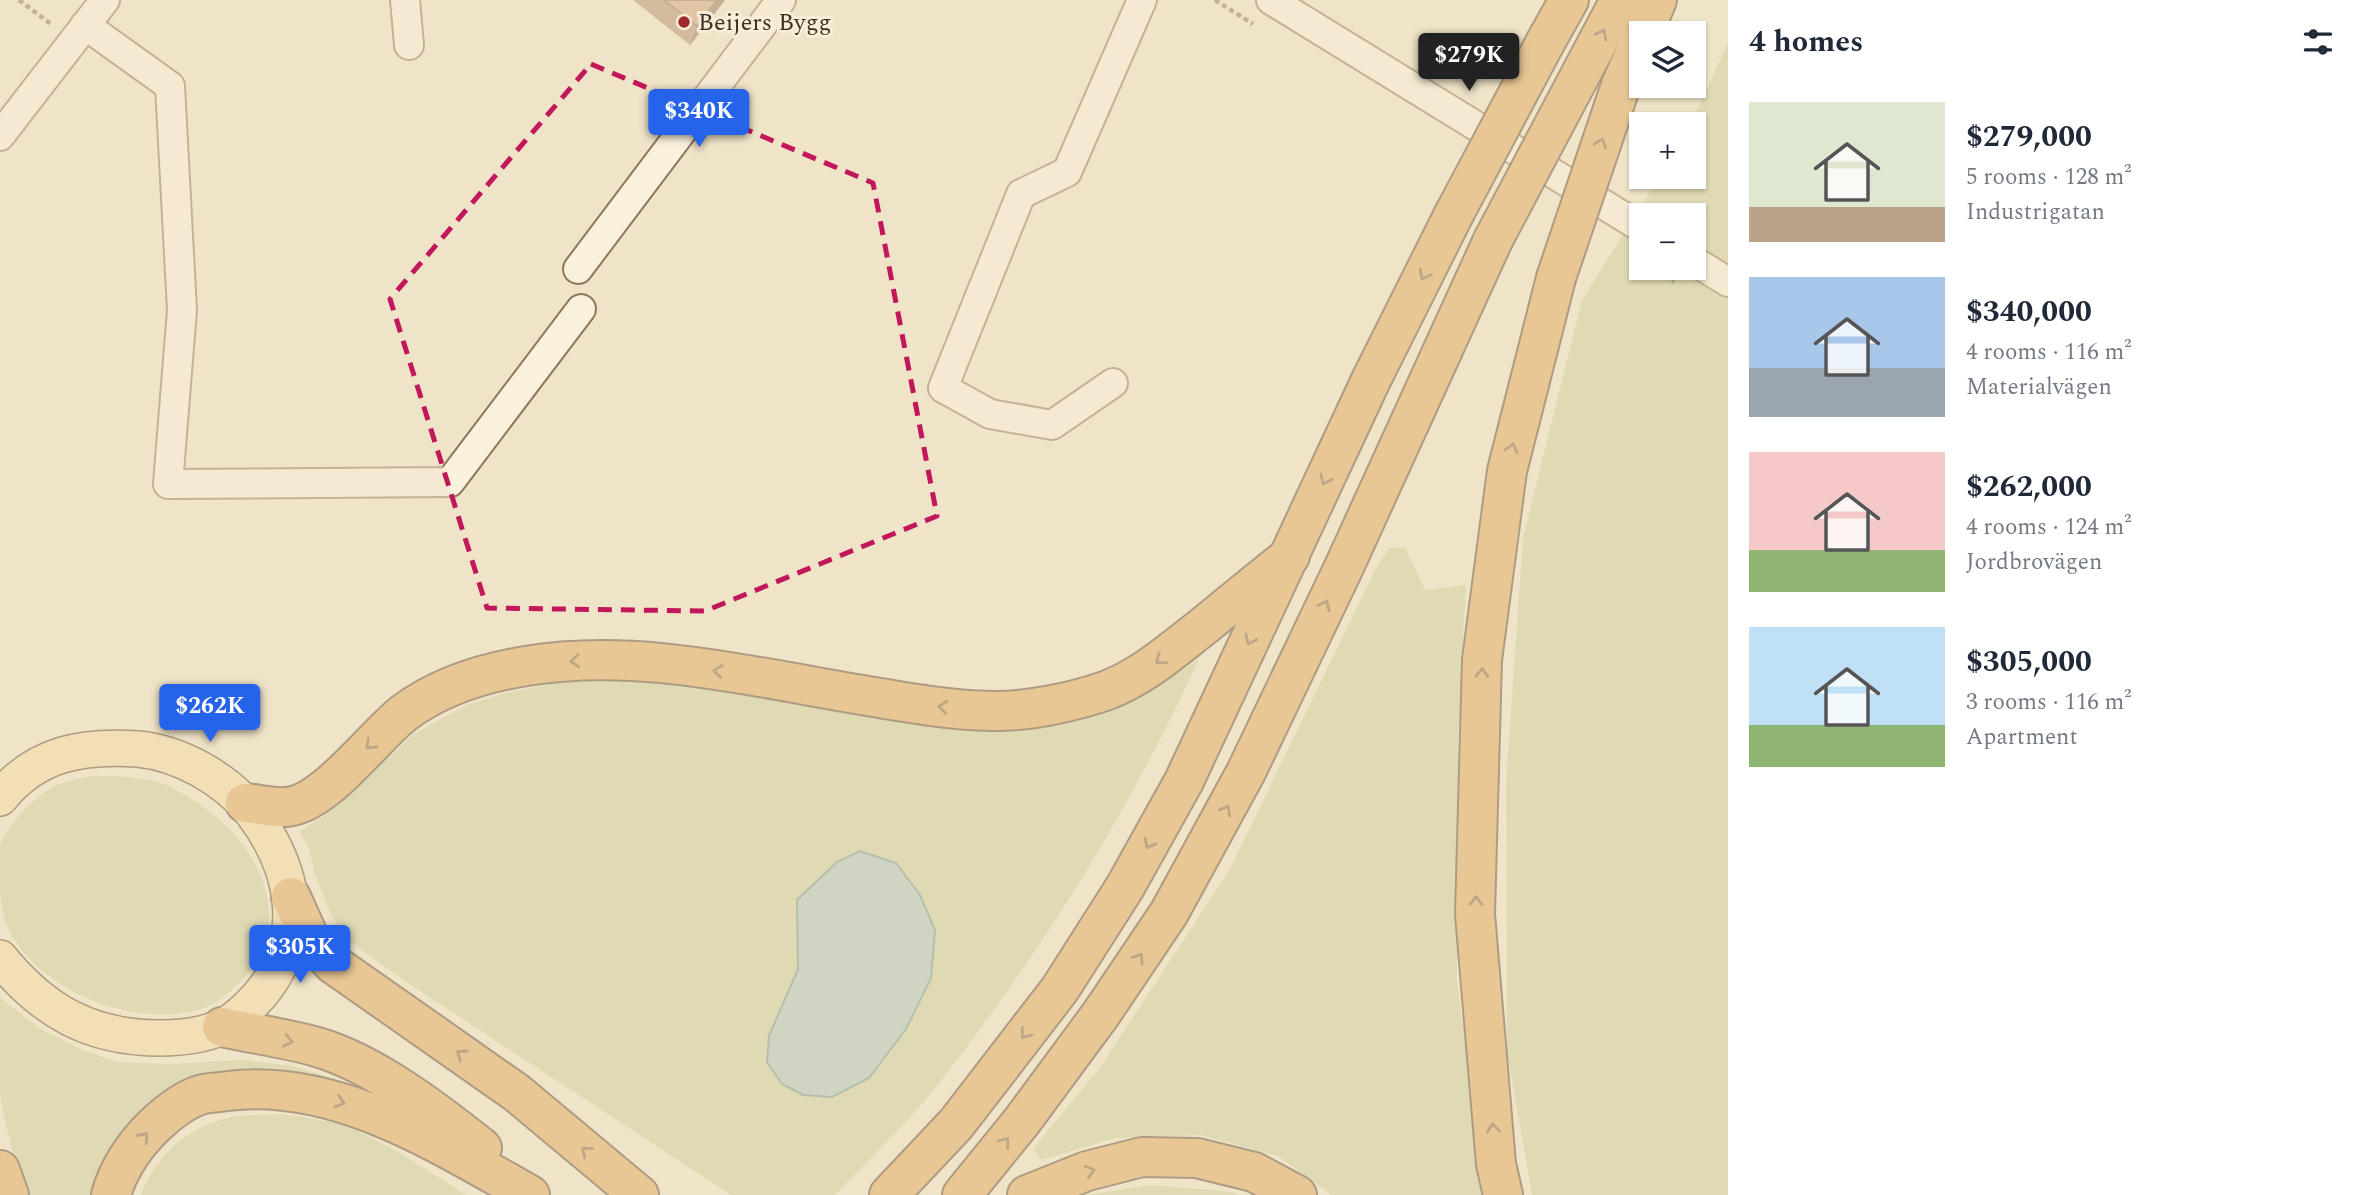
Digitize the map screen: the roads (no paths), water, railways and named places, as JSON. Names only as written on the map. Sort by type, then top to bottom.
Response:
[{"type":"highway","points":[[889,1195],[956,1124],[1060,989],[1125,887],[1184,781],[1371,380],[1454,214],[1569,0]]},
{"type":"highway","points":[[962,1195],[1093,1024],[1169,913],[1246,772],[1344,567],[1493,240],[1620,0]]},
{"type":"highway","points":[[1648,21],[1657,0]]},
{"type":"highway","points":[[1503,1195],[1496,1164],[1475,914],[1482,660],[1507,471],[1556,278],[1629,66]]},
{"type":"highway","points":[[245,803],[286,807],[303,803],[323,790],[404,713],[443,689],[477,677],[526,666],[575,660],[643,662],[729,672],[915,704],[995,711],[1044,706],[1106,690],[1149,668],[1290,556]]},
{"type":"highway","points":[[291,897],[309,937],[333,964],[517,1093],[639,1195]]},
{"type":"highway","points":[[222,1027],[319,1047],[364,1067],[447,1120],[541,1195]]},
{"type":"highway","points":[[111,1195],[116,1176],[140,1139],[170,1111],[200,1095],[246,1089],[297,1091],[344,1103],[438,1144],[530,1195]]},
{"type":"highway","points":[[1027,1195],[1087,1171],[1142,1157],[1197,1158],[1242,1169],[1254,1172],[1297,1195]]},
{"type":"highway","points":[[0,1170],[9,1195]]},
{"type":"main road","points":[[0,766],[37,764],[72,752],[110,747],[147,750],[183,761],[216,779],[245,803],[266,831],[282,863],[291,897],[291,928],[283,958],[268,986],[247,1009],[222,1027],[180,1038],[136,1038],[94,1029],[55,1011],[21,984],[0,958]]},
{"type":"main road","points":[[0,798],[10,785],[37,764]]},
{"type":"street","points":[[0,136],[105,0]]},
{"type":"street","points":[[405,0],[410,45]]},
{"type":"street","points":[[578,269],[781,0]]},
{"type":"street","points":[[1112,383],[1052,425],[990,414],[943,388],[1021,194],[1067,172],[1142,0]]},
{"type":"street","points":[[1271,0],[1629,220]]},
{"type":"street","points":[[85,25],[170,86],[182,310],[168,484],[450,482],[581,309]]},
{"type":"street","points":[[1706,268],[1728,282]]},
{"type":"water","points":[[860,851],[896,863],[920,895],[935,930],[931,978],[906,1029],[869,1078],[832,1097],[803,1095],[782,1084],[767,1062],[769,1036],[798,969],[797,900],[837,862]]},
{"type":"place","name":"Beijers Bygg","points":[[684,22]]}]
